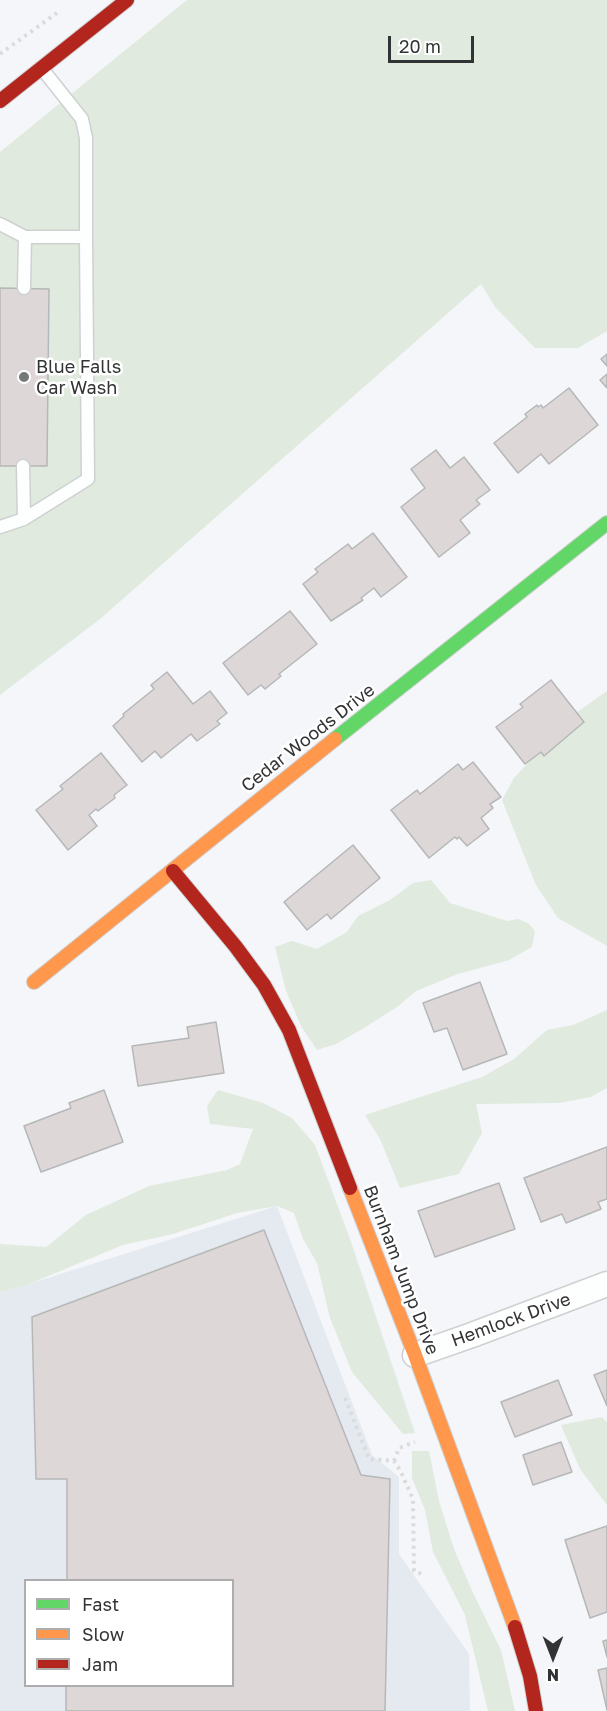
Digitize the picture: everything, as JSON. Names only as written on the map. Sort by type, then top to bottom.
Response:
[{"type":"street","points":[[0,101],[127,0]]},
{"type":"street","name":"Cedar Woods Drive","points":[[34,982],[257,801],[607,524]]},
{"type":"street","name":"Burnham Jump Drive","points":[[173,871],[236,947],[278,1007],[289,1029],[415,1355],[513,1619],[530,1676],[536,1711]]},
{"type":"street","name":"Hemlock Drive","points":[[415,1355],[607,1284]]},
{"type":"lane","points":[[0,527],[24,519],[88,479],[86,138],[82,118],[41,68]]},
{"type":"lane","points":[[0,224],[25,237],[86,237]]},
{"type":"lane","points":[[24,288],[25,237]]},
{"type":"lane","points":[[23,466],[24,519]]},
{"type":"path","points":[[0,54],[65,7]]},
{"type":"path","points":[[345,1398],[369,1460],[394,1461],[400,1470],[412,1498],[414,1571],[422,1574]]},
{"type":"shaded area","points":[[187,0],[607,0],[607,331],[578,348],[535,348],[495,307],[481,284],[100,619],[0,695],[0,152]]},
{"type":"shaded area","points":[[607,691],[607,946],[558,918],[536,885],[502,800],[514,778],[570,717]]},
{"type":"shaded area","points":[[431,880],[450,903],[507,921],[518,919],[528,923],[535,931],[532,947],[509,960],[458,974],[416,991],[397,1007],[364,1028],[336,1044],[317,1050],[301,1026],[286,991],[275,947],[292,941],[317,949],[347,932],[358,916],[390,900],[413,883]]},
{"type":"shaded area","points":[[607,1010],[607,1088],[591,1097],[559,1103],[476,1104],[482,1133],[459,1174],[400,1188],[380,1139],[365,1115],[482,1077],[514,1059],[547,1030],[573,1025]]},
{"type":"shaded area","points":[[218,1090],[263,1103],[292,1118],[315,1145],[350,1239],[415,1433],[403,1434],[352,1372],[330,1318],[317,1263],[303,1239],[294,1213],[277,1206],[237,1213],[173,1234],[123,1245],[29,1284],[0,1293],[0,1244],[46,1247],[86,1215],[149,1186],[227,1170],[240,1164],[253,1129],[210,1124],[207,1106]]},
{"type":"shaded area","points":[[277,1206],[372,1455],[399,1477],[399,1554],[469,1654],[470,1711],[0,1711],[0,1293]]},
{"type":"shaded area","points":[[602,1417],[607,1422],[607,1505],[580,1469],[561,1425]]},
{"type":"shaded area","points":[[412,1451],[429,1451],[439,1501],[454,1549],[501,1650],[515,1711],[488,1711],[465,1615],[433,1552],[425,1510],[412,1478]]},
{"type":"building","name":"Blue Falls Car Wash","points":[[0,288],[49,289],[47,466],[0,466]]},
{"type":"building","points":[[607,354],[607,366],[601,359]]},
{"type":"building","points":[[607,374],[607,388],[600,380]]},
{"type":"building","points":[[569,388],[598,425],[549,464],[541,454],[518,473],[494,443],[527,417],[525,414],[537,405],[543,408]]},
{"type":"building","points":[[436,450],[450,468],[464,457],[490,490],[476,500],[480,504],[460,520],[470,533],[439,557],[401,507],[425,488],[411,469]]},
{"type":"building","points":[[373,533],[407,577],[381,597],[374,588],[361,598],[363,600],[331,621],[303,584],[318,572],[315,569],[348,544],[352,549]]},
{"type":"building","points":[[290,611],[317,644],[279,674],[281,676],[265,689],[261,685],[248,695],[223,663]]},
{"type":"building","points":[[167,672],[193,704],[210,691],[227,713],[217,721],[220,724],[197,741],[191,734],[161,758],[155,751],[142,762],[113,726],[124,716],[123,714],[154,689],[151,685]]},
{"type":"building","points":[[551,680],[584,722],[544,756],[541,752],[525,764],[496,727],[523,707],[520,704]]},
{"type":"building","points":[[101,753],[127,785],[114,795],[115,798],[89,815],[97,826],[68,850],[36,810],[63,789],[60,786]]},
{"type":"building","points":[[473,762],[501,797],[490,804],[493,808],[481,818],[489,829],[467,846],[459,837],[457,839],[455,837],[429,858],[391,810],[417,790],[420,794],[458,764],[463,770]]},
{"type":"building","points":[[353,845],[380,878],[331,919],[327,914],[307,930],[284,902]]},
{"type":"building","points":[[480,982],[507,1054],[463,1070],[447,1028],[434,1032],[423,1003]]},
{"type":"building","points":[[216,1022],[224,1073],[138,1086],[132,1046],[189,1038],[187,1027]]},
{"type":"building","points":[[104,1090],[123,1142],[41,1172],[24,1126],[71,1108],[69,1103]]},
{"type":"building","points":[[607,1147],[607,1199],[598,1202],[601,1209],[566,1223],[562,1214],[541,1222],[524,1178]]},
{"type":"building","points":[[499,1183],[515,1229],[435,1257],[418,1211]]},
{"type":"building","points":[[264,1230],[361,1475],[390,1479],[385,1711],[66,1711],[66,1687],[234,1687],[234,1579],[67,1579],[67,1479],[36,1479],[32,1317]]},
{"type":"building","points":[[607,1370],[607,1406],[594,1375]]},
{"type":"building","points":[[558,1380],[572,1415],[515,1437],[501,1402]]},
{"type":"building","points":[[561,1442],[572,1472],[533,1485],[523,1455]]},
{"type":"building","points":[[607,1526],[607,1612],[590,1618],[565,1540]]},
{"type":"building","points":[[607,1640],[607,1657],[603,1641]]},
{"type":"building","points":[[607,1668],[607,1710],[598,1670]]},
{"type":"traffic: fast","points":[[335,739],[607,523]]},
{"type":"traffic: slow","points":[[34,982],[335,739]]},
{"type":"traffic: slow","points":[[350,1188],[415,1355],[515,1627]]},
{"type":"traffic: jam","points":[[0,101],[127,0]]},
{"type":"traffic: jam","points":[[173,871],[236,947],[264,985],[289,1030],[350,1188]]},
{"type":"traffic: jam","points":[[515,1627],[530,1676],[536,1711]]},
{"type":"place","name":"Blue Falls Car Wash","points":[[24,377]]}]
